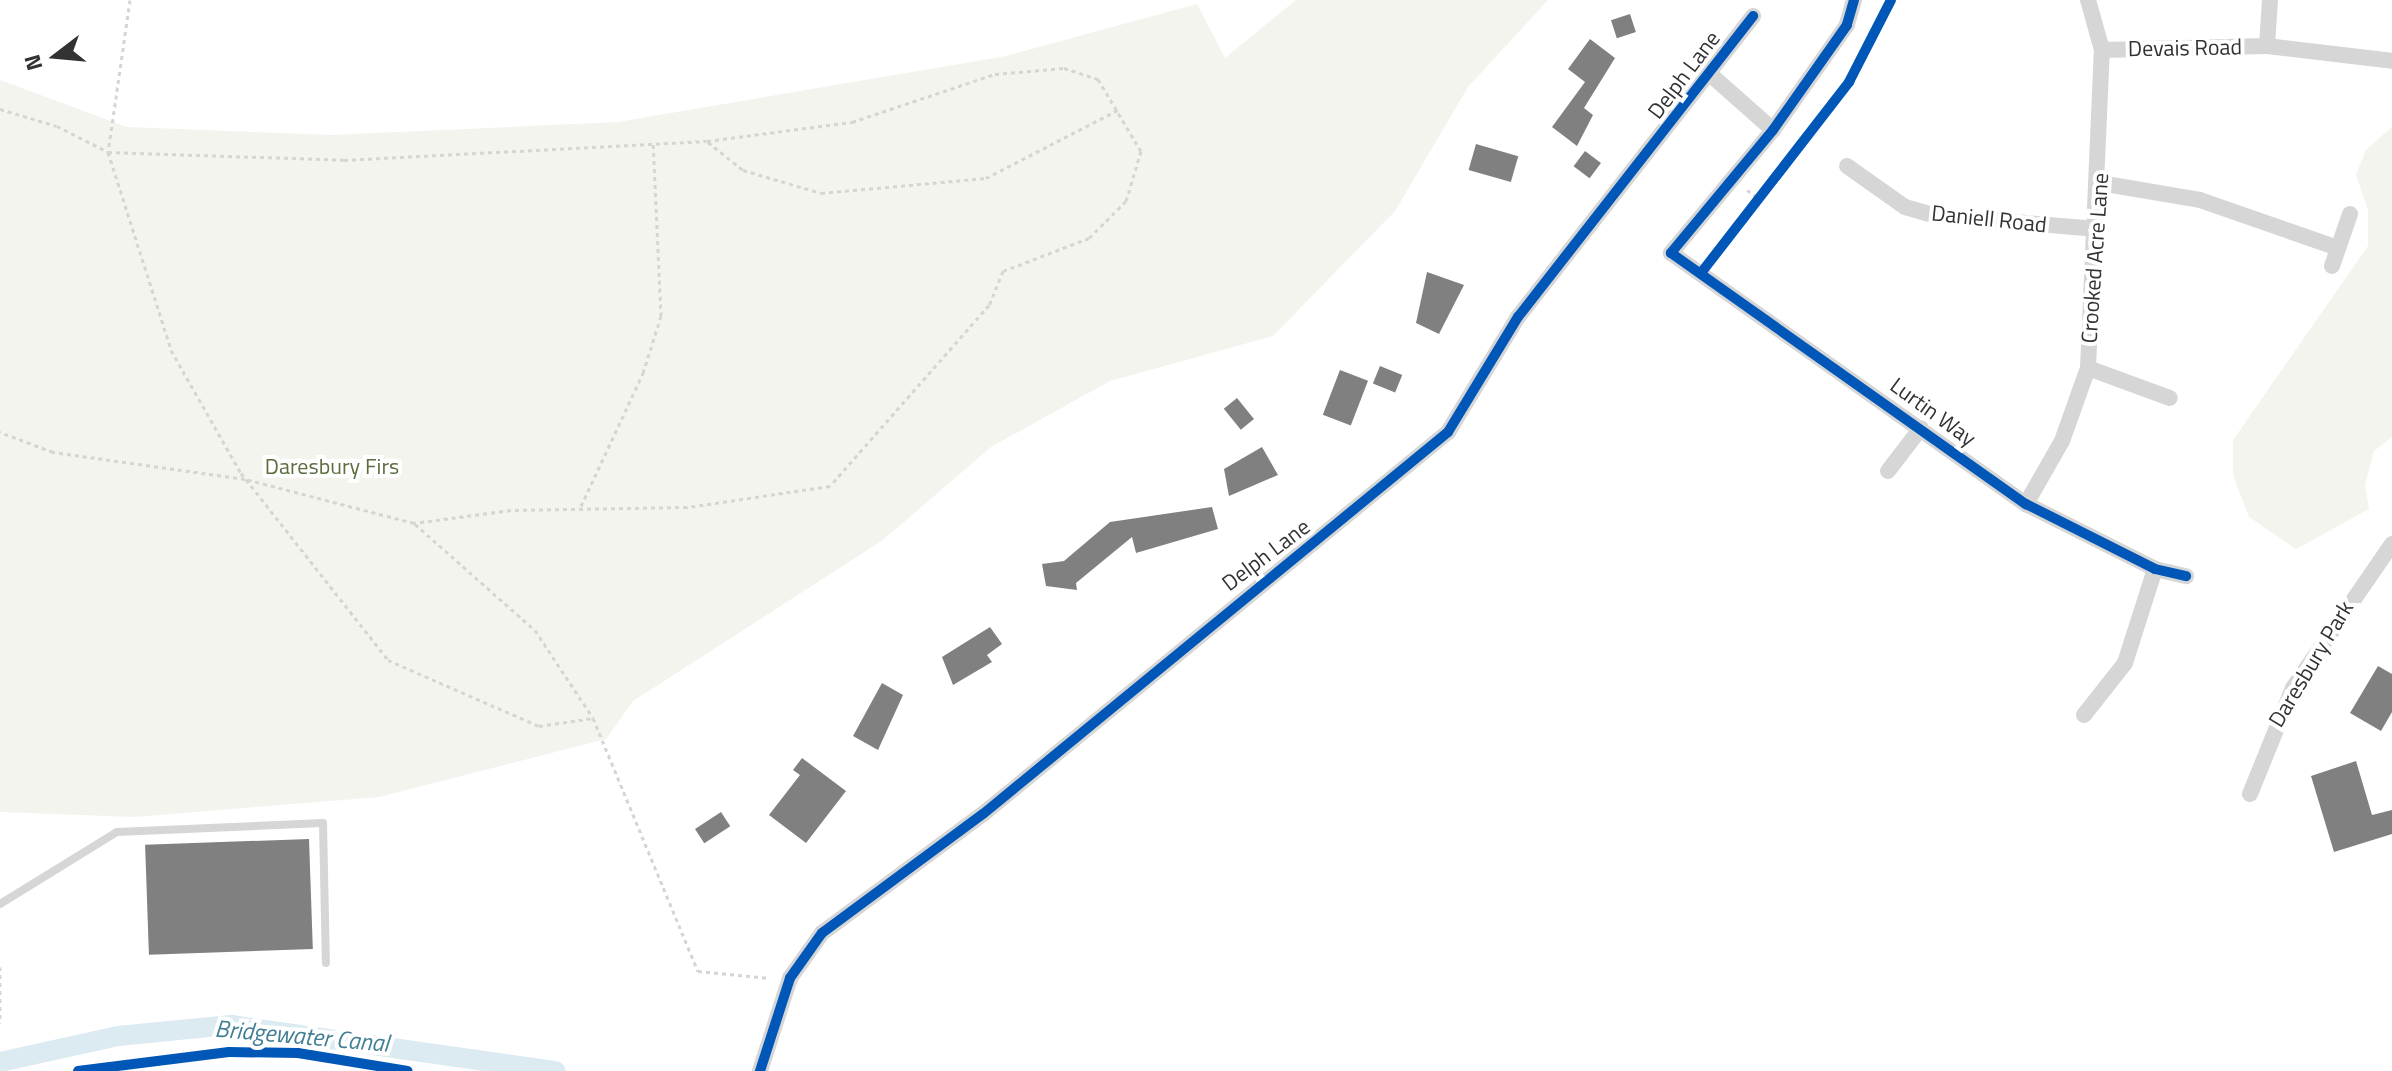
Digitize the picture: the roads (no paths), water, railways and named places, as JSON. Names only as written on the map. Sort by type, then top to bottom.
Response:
[{"type":"street","points":[[1773,130],[1847,25],[1854,0]]},
{"type":"street","name":"Crooked Acre Lane","points":[[2026,504],[2062,441],[2088,368],[2100,183],[2102,50],[2088,0]]},
{"type":"street","name":"Devais Road","points":[[2267,46],[2270,0]]},
{"type":"street","name":"Delph Lane","points":[[760,1071],[790,978],[822,933],[983,814],[1448,432],[1518,317],[1711,75],[1753,16]]},
{"type":"street","name":"Devais Road","points":[[2102,50],[2267,46],[2392,61]]},
{"type":"street","name":"Delph Lane","points":[[1711,75],[1773,130]]},
{"type":"street","name":"Lurtin Way","points":[[1773,130],[1671,253],[2026,504],[2155,569],[2186,576]]},
{"type":"street","name":"Daniell Road","points":[[1847,166],[1905,207],[1933,215],[2096,229]]},
{"type":"street","points":[[2100,183],[2200,200],[2338,248]]},
{"type":"street","points":[[2332,266],[2350,214]]},
{"type":"street","points":[[2088,368],[2170,398]]},
{"type":"street","name":"Lurtin Way","points":[[1888,471],[1921,428]]},
{"type":"street","name":"Daresbury Park","points":[[2250,794],[2293,688],[2392,544]]},
{"type":"street","points":[[2084,715],[2125,663],[2155,569]]},
{"type":"lane","points":[[0,904],[117,832],[323,823],[326,963]]},
{"type":"waterway","name":"Bridgewater Canal","points":[[0,1062],[118,1036],[231,1025],[556,1071]]},
{"type":"park label","name":"Daresbury Firs","points":[[332,467]]}]
